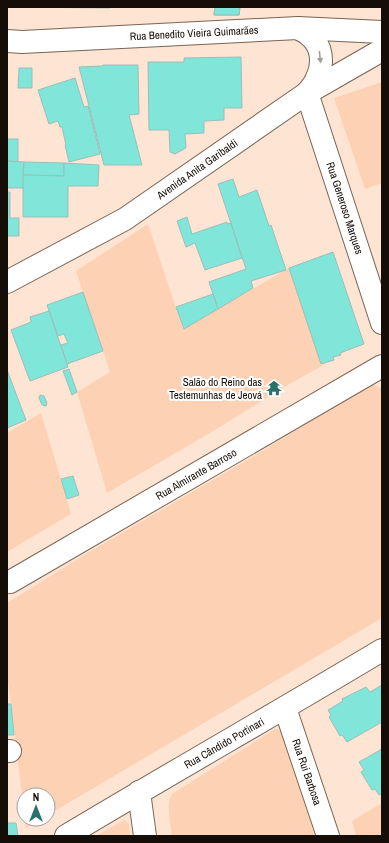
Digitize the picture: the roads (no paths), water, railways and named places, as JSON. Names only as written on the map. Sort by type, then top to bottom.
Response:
[{"type":"street","name":"Rua Benedito Vieira Guimarães","points":[[7,41],[30,42],[298,28],[382,32]]},
{"type":"street","points":[[298,28],[308,34],[317,43],[321,56],[321,66],[316,80],[307,93]]},
{"type":"street","name":"Avenida Anita Garibaldi","points":[[7,282],[125,219],[307,93],[382,50]]},
{"type":"street","name":"Rua Generoso Marques","points":[[307,93],[382,323]]},
{"type":"street","name":"Rua Almirante Barroso","points":[[10,582],[382,366]]},
{"type":"street","name":"Rua Cândido Portinari","points":[[66,836],[382,650]]},
{"type":"street","name":"Rua Rui Barbosa","points":[[285,708],[328,836]]},
{"type":"street","points":[[139,792],[145,836]]},
{"type":"place","name":"Salão do Reino das Testemunhas de Jeová","points":[[274,388]]}]
